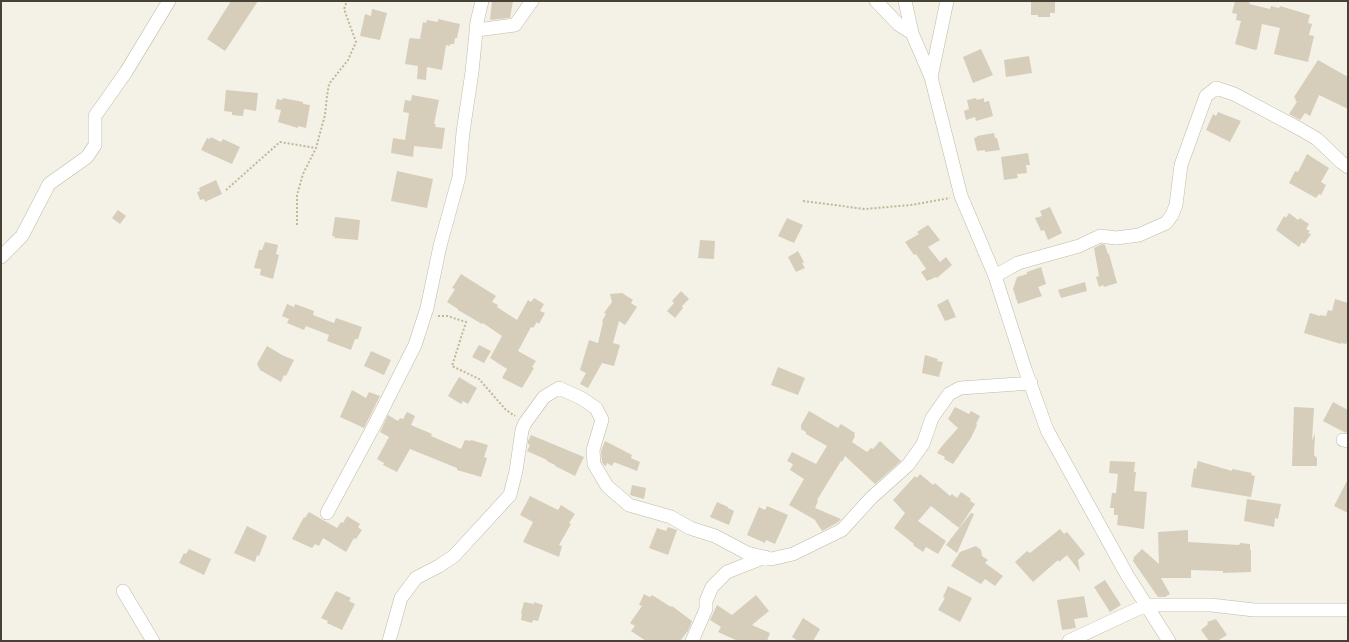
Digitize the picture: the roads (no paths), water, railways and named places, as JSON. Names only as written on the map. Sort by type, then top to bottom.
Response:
[{"type":"street","points":[[1,257],[22,236],[49,184],[88,157],[95,145],[95,116],[126,72],[168,1]]},
{"type":"street","points":[[327,513],[375,424],[415,345],[424,317],[440,246],[459,177],[463,132],[482,1]]},
{"type":"street","points":[[477,30],[515,25],[532,1]]},
{"type":"street","points":[[876,1],[898,24],[912,33]]},
{"type":"street","points":[[906,1],[912,33],[931,77],[961,196],[995,276],[1025,369],[1047,430],[1127,575],[1169,641]]},
{"type":"street","points":[[931,77],[946,1]]},
{"type":"street","points":[[995,276],[1018,263],[1079,246],[1100,236],[1116,238],[1139,235],[1166,223],[1172,215],[1176,205],[1181,165],[1206,96],[1216,88],[1234,94],[1317,139],[1348,167]]},
{"type":"street","points":[[389,641],[401,598],[416,578],[454,556],[510,495],[516,471],[522,430],[525,423],[544,397],[559,388],[581,398],[596,408],[602,420],[593,450],[594,464],[607,486],[629,504],[671,517],[690,528],[715,536],[748,553],[771,559],[793,554],[842,530],[871,498],[908,466],[923,444],[932,418],[949,394],[960,388],[1031,383]]},
{"type":"street","points":[[692,641],[706,609],[706,601],[712,587],[727,572],[764,557]]},
{"type":"street","points":[[123,591],[153,641]]},
{"type":"street","points":[[1069,641],[1146,605],[1211,605],[1254,610],[1348,610]]}]
